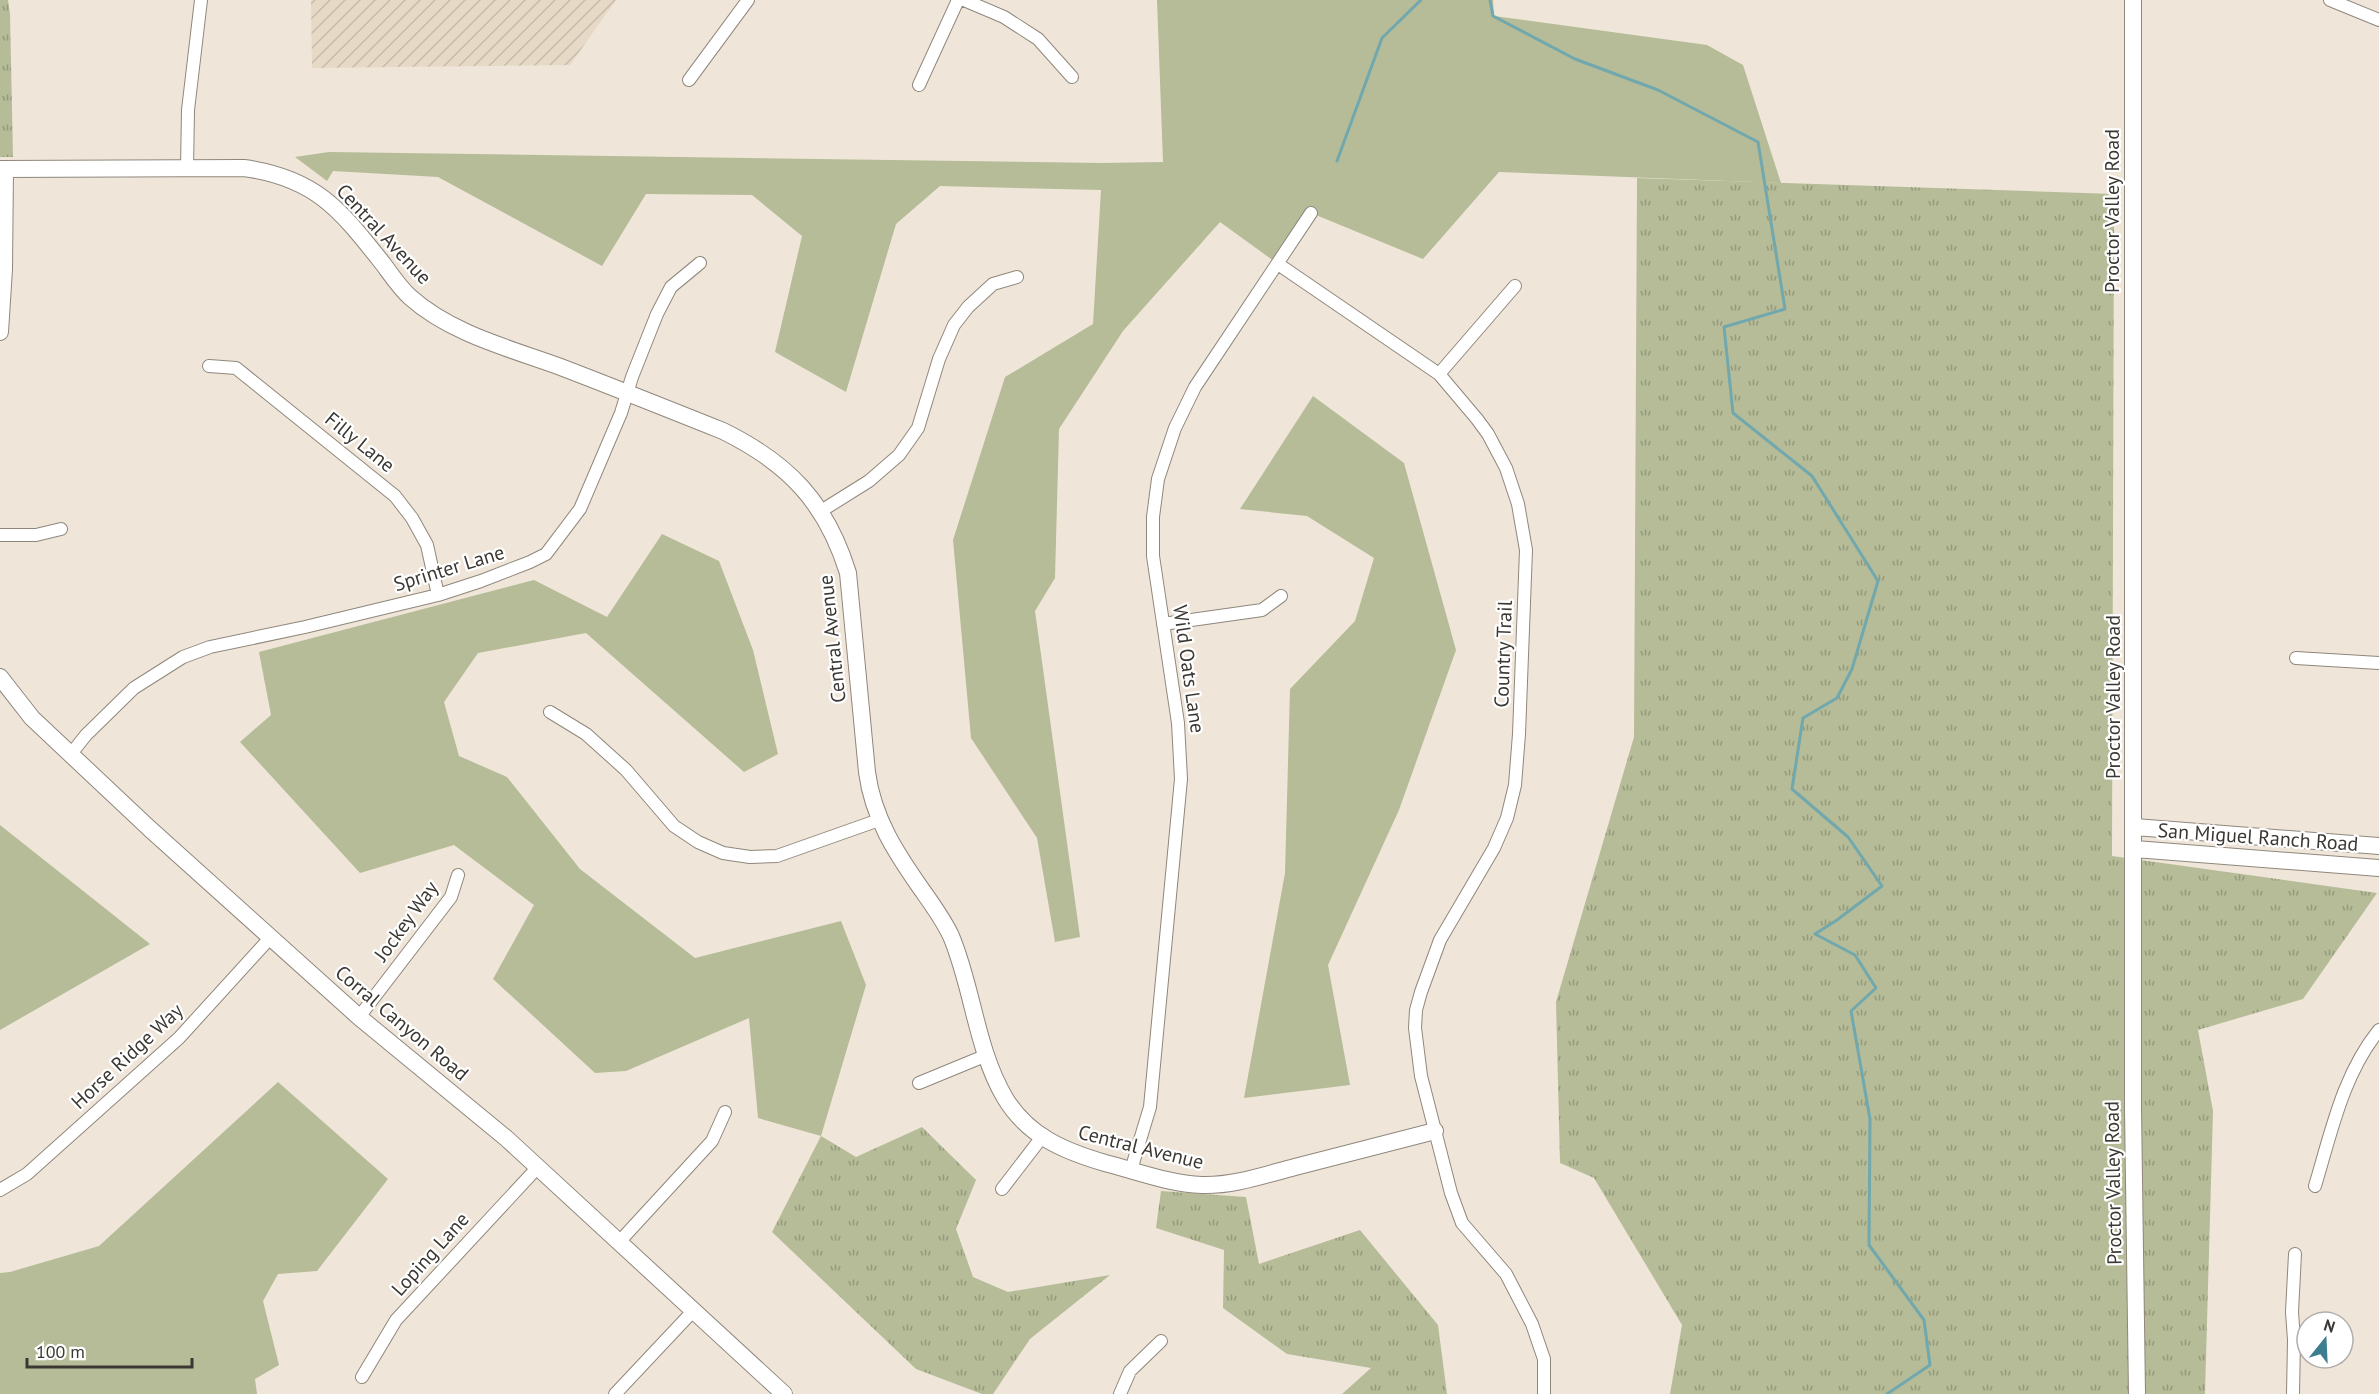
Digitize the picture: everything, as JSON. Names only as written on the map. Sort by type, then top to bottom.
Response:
[{"type":"street","points":[[187,168],[188,110],[201,0]]},
{"type":"street","points":[[689,80],[748,0]]},
{"type":"street","points":[[919,85],[957,0]]},
{"type":"street","points":[[964,0],[1004,17],[1038,39],[1072,77]]},
{"type":"street","name":"Proctor Valley Road","points":[[2133,0],[2135,827],[2133,1110],[2137,1394]]},
{"type":"street","points":[[2330,0],[2379,20]]},
{"type":"street","name":"Central Avenue","points":[[2,169],[244,168],[267,171],[300,183],[334,206],[410,296],[433,314],[467,331],[723,431],[758,449],[795,480],[821,511],[842,553],[848,573],[869,790],[879,820],[894,849],[939,914],[950,934],[964,972],[987,1055],[1006,1099],[1022,1120],[1042,1137],[1072,1153],[1131,1170],[1189,1184],[1221,1184],[1435,1131]]},
{"type":"street","points":[[0,332],[4,269],[2,169]]},
{"type":"street","name":"Wild Oats Lane","points":[[1131,1170],[1150,1107],[1181,779],[1179,723],[1152,537],[1155,498],[1163,460],[1179,418],[1195,387],[1311,213]]},
{"type":"street","name":"Sprinter Lane","points":[[70,755],[86,735],[134,688],[183,657],[210,647],[438,595],[491,578],[546,554],[580,509],[621,413],[626,393],[657,314],[671,287],[700,263]]},
{"type":"street","name":"Country Trail","points":[[1278,264],[1439,374],[1478,418],[1497,451],[1518,504],[1526,550],[1515,785],[1507,818],[1494,848],[1440,939],[1416,1010],[1415,1028],[1421,1076],[1451,1193],[1462,1223],[1506,1274],[1536,1333],[1544,1359],[1544,1394]]},
{"type":"street","points":[[821,511],[869,481],[899,455],[918,428],[939,359],[954,325],[968,307],[993,284],[1017,277]]},
{"type":"street","points":[[1439,374],[1515,286]]},
{"type":"street","name":"Filly Lane","points":[[209,366],[236,368],[395,496],[412,518],[427,544],[438,595]]},
{"type":"street","points":[[0,535],[36,535],[61,529]]},
{"type":"street","points":[[1163,624],[1262,610],[1281,596]]},
{"type":"street","points":[[2296,658],[2379,663]]},
{"type":"street","name":"Corral Canyon Road","points":[[0,677],[21,705],[70,755],[270,938],[359,1017],[506,1138],[784,1394]]},
{"type":"street","points":[[550,712],[586,734],[626,770],[674,826],[698,842],[723,853],[750,857],[777,856],[879,820]]},
{"type":"street","name":"San Miguel Ranch Road","points":[[2135,827],[2379,846]]},
{"type":"street","name":"San Miguel Ranch Road","points":[[2135,849],[2379,868]]},
{"type":"street","name":"Jockey Way","points":[[359,1017],[451,897],[458,875]]},
{"type":"street","name":"Horse Ridge Way","points":[[0,1190],[27,1174],[179,1038],[270,938]]},
{"type":"street","points":[[2315,1186],[2361,1054],[2379,1030]]},
{"type":"street","points":[[919,1083],[987,1055]]},
{"type":"street","points":[[620,1241],[712,1141],[725,1112]]},
{"type":"street","points":[[1002,1189],[1042,1137]]},
{"type":"street","name":"Loping Lane","points":[[363,1377],[396,1320],[538,1167]]},
{"type":"street","points":[[2293,1394],[2292,1312],[2295,1254]]},
{"type":"street","points":[[615,1394],[694,1310]]},
{"type":"street","points":[[1120,1394],[1130,1371],[1161,1341]]},
{"type":"shaded area","points":[[311,0],[616,0],[570,65],[312,68]]},
{"type":"green space","points":[[0,0],[8,0],[10,14],[13,157],[0,157]]},
{"type":"green space","points":[[1157,0],[1493,0],[1494,16],[1707,45],[1743,65],[1781,183],[1499,172],[1423,259],[1311,213],[1278,264],[1220,222],[1123,331],[1059,429],[1055,578],[1035,611],[1080,937],[1055,942],[1037,838],[971,738],[953,540],[1005,377],[1093,324],[1101,190],[940,186],[896,224],[846,392],[775,352],[802,236],[752,195],[646,194],[602,266],[438,177],[333,171],[327,181],[295,157],[329,152],[1163,162]]},
{"type":"green space","points":[[1637,178],[2114,194],[2112,856],[2377,893],[2303,999],[2198,1030],[2213,1111],[2205,1394],[1670,1394],[1682,1325],[1594,1178],[1560,1163],[1556,1002],[1634,737]]},
{"type":"green space","points":[[1313,396],[1404,463],[1456,650],[1399,810],[1328,965],[1350,1085],[1244,1098],[1285,873],[1290,689],[1355,621],[1374,558],[1307,516],[1240,509]]},
{"type":"green space","points":[[662,534],[719,561],[753,650],[778,754],[744,772],[586,633],[478,653],[444,702],[459,756],[507,777],[580,869],[695,958],[841,921],[866,985],[821,1136],[758,1118],[749,1018],[626,1071],[595,1073],[493,979],[534,905],[454,845],[360,873],[240,742],[271,715],[259,652],[534,580],[607,617]]},
{"type":"green space","points":[[0,825],[150,944],[0,1030]]},
{"type":"green space","points":[[278,1082],[388,1179],[317,1271],[278,1274],[263,1301],[279,1365],[255,1379],[257,1394],[0,1394],[0,1273],[99,1246]]},
{"type":"green space","points":[[922,1127],[976,1180],[956,1229],[973,1277],[1008,1292],[1110,1275],[1030,1339],[993,1394],[982,1394],[916,1369],[772,1232],[821,1136],[856,1157]]},
{"type":"green space","points":[[1161,1191],[1246,1197],[1259,1264],[1360,1230],[1438,1325],[1447,1394],[1342,1394],[1371,1368],[1287,1354],[1223,1308],[1224,1250],[1156,1228]]},
{"type":"waterway","points":[[1337,161],[1382,38],[1421,0]]},
{"type":"waterway","points":[[1490,0],[1493,16],[1575,59],[1658,90],[1758,142],[1785,309],[1724,327],[1733,413],[1812,476],[1878,581],[1852,669],[1837,698],[1803,718],[1792,789],[1848,837],[1882,886],[1815,934],[1855,955],[1876,988],[1851,1011],[1870,1119],[1869,1245],[1924,1320],[1930,1365],[1887,1394]]}]
